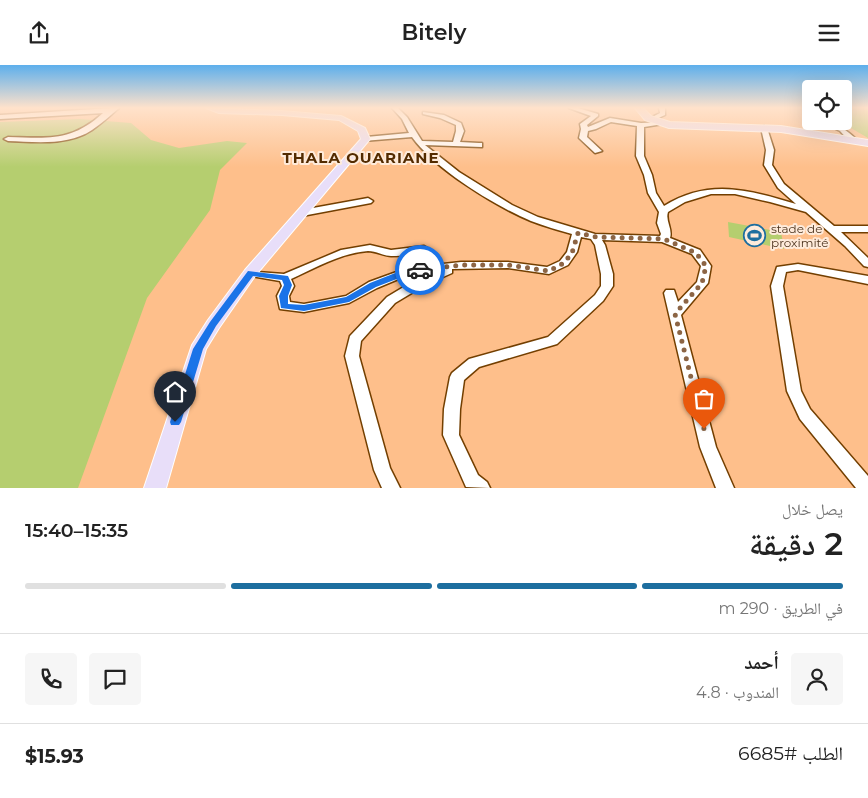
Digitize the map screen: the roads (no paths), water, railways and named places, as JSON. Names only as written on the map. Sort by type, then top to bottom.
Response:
[{"type":"main road","points":[[155,488],[198,349],[213,324],[250,273],[366,139],[362,130],[358,128]]},
{"type":"main road","points":[[755,128],[812,132],[866,142]]},
{"type":"street","points":[[8,139],[60,139],[73,137],[90,128]]},
{"type":"street","points":[[410,128],[425,149],[456,174],[509,207],[535,219],[596,237],[664,239],[696,253],[706,266],[702,283],[675,314]]},
{"type":"street","points":[[456,144],[460,128]]},
{"type":"street","points":[[595,128],[585,129],[583,134],[584,141],[598,151]]},
{"type":"street","points":[[641,128],[640,156],[648,175],[652,193],[663,212]]},
{"type":"street","points":[[764,128],[770,150],[768,165],[781,186],[849,244],[868,264]]},
{"type":"street","points":[[842,130],[853,140]]},
{"type":"street","points":[[366,139],[414,135]]},
{"type":"street","points":[[421,143],[479,145]]},
{"type":"street","points":[[664,239],[666,234],[660,220],[663,212],[672,204],[711,191],[727,191],[751,195],[809,210]]},
{"type":"street","points":[[302,213],[368,201]]},
{"type":"street","points":[[831,229],[868,229]]},
{"type":"street","points":[[285,278],[288,285],[283,296],[284,306],[304,308],[349,299],[373,285],[406,272],[461,265],[508,265],[549,271],[564,263],[572,253],[578,233]]},
{"type":"street","points":[[481,488],[472,481],[451,435],[452,409],[457,377],[474,363],[552,341],[599,298],[607,286],[607,274],[600,245],[596,237]]},
{"type":"street","points":[[250,273],[285,278],[314,264],[345,253],[370,249],[391,253],[424,249]]},
{"type":"street","points":[[391,488],[382,470],[352,356],[355,339],[391,300],[421,282],[461,265]]},
{"type":"street","points":[[867,488],[805,414],[794,391],[777,285],[781,269],[798,267],[868,281]]},
{"type":"street","points":[[670,293],[708,447],[725,488]]},
{"type":"place","name":"stade de proximité","points":[[755,235]]},
{"type":"district","name":"THALA OUARIANE","points":[[361,157]]}]
